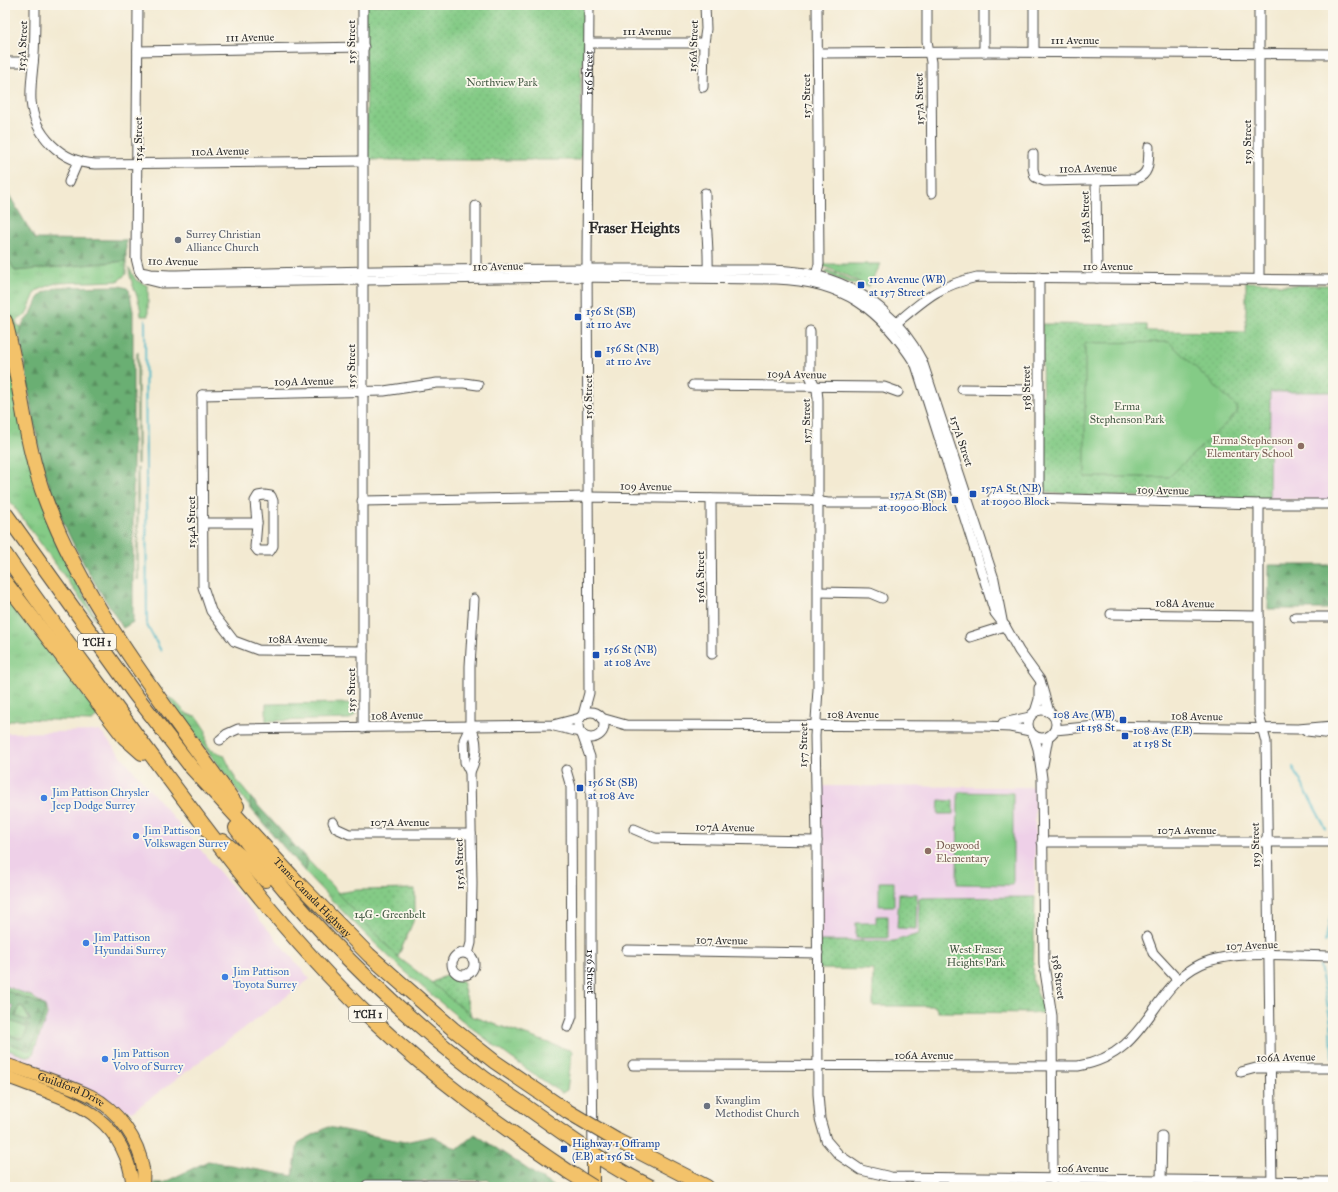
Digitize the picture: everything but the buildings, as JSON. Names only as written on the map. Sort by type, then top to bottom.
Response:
[{"type":"highway","points":[[5,321],[12,348],[36,468],[45,500],[56,526],[109,624],[269,852]]},
{"type":"highway","name":"Trans-Canada Highway","points":[[5,513],[134,693],[192,768],[269,852],[358,944],[413,995],[495,1062],[567,1112],[616,1140],[707,1187]]},
{"type":"highway","name":"TCH 1","points":[[5,554],[163,773],[287,930],[337,985],[376,1023],[465,1098],[569,1172],[593,1187]]},
{"type":"highway","points":[[5,582],[124,737],[163,773]]},
{"type":"highway","points":[[192,768],[260,861],[305,914],[362,972],[396,1004],[485,1079],[633,1187]]},
{"type":"highway","points":[[200,821],[253,867],[350,972],[436,1051],[479,1086],[593,1158],[608,1163],[651,1187]]},
{"type":"main road","name":"Guildford Drive","points":[[5,1064],[92,1097],[113,1112],[128,1130],[137,1148],[143,1168],[143,1187]]},
{"type":"main road","name":"Guildford Drive","points":[[5,1076],[83,1107],[97,1116],[114,1133],[124,1149],[129,1162],[133,1187]]},
{"type":"main road","name":"156 Street","points":[[593,1158],[593,1187]]},
{"type":"street","name":"153A Street","points":[[35,5],[31,99],[33,114],[44,136],[59,151]]},
{"type":"street","name":"154 Street","points":[[138,5],[138,163],[136,258],[140,272]]},
{"type":"street","name":"155 Street","points":[[363,5],[363,728]]},
{"type":"street","name":"156 Street","points":[[582,717],[589,693],[589,5]]},
{"type":"street","name":"156A Street","points":[[704,87],[704,44],[706,29],[705,5]]},
{"type":"street","name":"157 Street","points":[[816,279],[819,264],[817,5]]},
{"type":"street","name":"157A Street","points":[[927,5],[929,52],[931,62],[932,193]]},
{"type":"street","points":[[984,5],[984,52]]},
{"type":"street","points":[[1034,5],[1034,52]]},
{"type":"street","name":"159 Street","points":[[1259,5],[1259,279]]},
{"type":"street","name":"111 Avenue","points":[[590,43],[704,44]]},
{"type":"street","name":"111 Avenue","points":[[138,51],[364,47]]},
{"type":"street","name":"111 Avenue","points":[[818,53],[1034,52],[1333,54]]},
{"type":"street","points":[[5,62],[33,62]]},
{"type":"street","name":"110A Avenue","points":[[1034,154],[1033,169],[1035,177],[1044,181],[1136,179],[1142,177],[1147,171],[1149,147]]},
{"type":"street","name":"110A Avenue","points":[[59,151],[78,161],[91,163],[363,161]]},
{"type":"street","points":[[69,182],[78,161]]},
{"type":"street","name":"158A Street","points":[[1096,180],[1098,278]]},
{"type":"street","points":[[659,277],[663,274],[703,273],[708,270],[708,227],[705,209],[705,193]]},
{"type":"street","points":[[476,206],[476,274]]},
{"type":"street","name":"110 Avenue","points":[[140,272],[147,280],[158,283],[363,276],[708,270],[787,271],[816,279]]},
{"type":"street","name":"110 Avenue","points":[[588,273],[659,277],[816,279],[839,282],[859,292],[882,308],[894,326],[933,293],[951,284],[978,277],[1333,280]]},
{"type":"street","name":"158 Street","points":[[1039,278],[1039,499]]},
{"type":"street","name":"157A Street","points":[[894,326],[916,348],[929,377],[994,579],[1004,623],[1019,651],[1042,683],[1052,715]]},
{"type":"street","name":"157 Street","points":[[810,331],[810,376],[816,386],[818,399],[819,592],[818,689],[815,726],[818,1066],[820,1119],[826,1140],[839,1155]]},
{"type":"street","name":"109A Avenue","points":[[199,391],[363,392],[391,390],[430,383],[464,383],[478,385]]},
{"type":"street","name":"109A Avenue","points":[[693,385],[884,387],[898,392]]},
{"type":"street","points":[[962,389],[1038,390]]},
{"type":"street","name":"154A Street","points":[[199,391],[203,523],[203,586],[211,611],[234,641]]},
{"type":"street","points":[[258,496],[271,496],[273,501],[273,546],[270,551],[258,551],[254,547],[257,523],[255,501],[258,496]]},
{"type":"street","name":"109 Avenue","points":[[362,501],[588,497],[928,503]]},
{"type":"street","name":"109 Avenue","points":[[993,497],[1259,504],[1333,504]]},
{"type":"street","name":"156A Street","points":[[711,499],[712,654]]},
{"type":"street","name":"159 Street","points":[[1259,504],[1259,715],[1266,742],[1272,1184]]},
{"type":"street","points":[[203,523],[257,523]]},
{"type":"street","points":[[819,592],[864,592],[875,594],[882,598]]},
{"type":"street","name":"155A Street","points":[[468,954],[471,943],[470,772],[475,761],[476,740],[475,734],[470,727],[470,666],[474,599]]},
{"type":"street","name":"108A Avenue","points":[[1110,614],[1259,616]]},
{"type":"street","points":[[1295,617],[1333,617]]},
{"type":"street","points":[[970,637],[1004,623]]},
{"type":"street","name":"108A Avenue","points":[[234,641],[258,650],[363,650]]},
{"type":"street","name":"157A Street","points":[[1032,715],[1039,699],[1039,689],[1035,672]]},
{"type":"street","name":"156 Street","points":[[589,693],[599,716]]},
{"type":"street","points":[[1042,710],[1052,715],[1052,733],[1041,738],[1032,734],[1028,724],[1032,715],[1042,710]]},
{"type":"street","points":[[591,712],[599,716],[604,726],[600,733],[588,738],[581,733],[578,726],[582,717],[591,712]]},
{"type":"street","name":"108 Avenue","points":[[984,726],[1010,722],[1032,715]]},
{"type":"street","name":"108 Avenue","points":[[1052,715],[1096,726]]},
{"type":"street","name":"108 Avenue","points":[[599,716],[626,724],[984,726],[1010,727],[1032,734]]},
{"type":"street","name":"108 Avenue","points":[[220,740],[227,734],[238,730],[553,725],[582,717]]},
{"type":"street","name":"108 Avenue","points":[[600,733],[626,724]]},
{"type":"street","name":"108 Avenue","points":[[553,725],[581,733]]},
{"type":"street","name":"108 Avenue","points":[[1052,733],[1096,726],[1298,729],[1333,726]]},
{"type":"street","name":"108 Avenue","points":[[1298,729],[1333,734]]},
{"type":"street","name":"156 Street","points":[[581,733],[590,757],[593,1158]]},
{"type":"street","name":"156 Street","points":[[590,757],[600,733]]},
{"type":"street","name":"158 Street","points":[[1042,778],[1052,733]]},
{"type":"street","name":"158 Street","points":[[1032,734],[1038,749],[1042,778],[1044,965],[1052,1016],[1054,1180]]},
{"type":"street","name":"156 Street","points":[[566,770],[571,787],[572,1016],[568,1027]]},
{"type":"street","name":"107A Avenue","points":[[333,822],[336,828],[349,834],[471,834]]},
{"type":"street","name":"107A Avenue","points":[[634,829],[655,838],[817,841]]},
{"type":"street","name":"107A Avenue","points":[[1042,842],[1333,842]]},
{"type":"street","points":[[1148,937],[1153,953],[1178,980]]},
{"type":"street","name":"107 Avenue","points":[[626,950],[818,953]]},
{"type":"street","name":"107 Avenue","points":[[1178,980],[1196,967],[1220,958],[1242,955],[1333,956]]},
{"type":"street","name":"106A Avenue","points":[[633,1065],[1083,1065],[1096,1061],[1119,1050],[1140,1031],[1178,980]]},
{"type":"street","name":"106A Avenue","points":[[1241,1072],[1256,1068],[1333,1068]]},
{"type":"street","points":[[1161,1180],[1162,1136]]},
{"type":"street","name":"106 Avenue","points":[[839,1155],[861,1170],[891,1177],[1161,1180],[1272,1184],[1333,1182]]},
{"type":"street","points":[[367,1186],[478,1185]]},
{"type":"shaded area","name":"Erma Stephenson Elementary School","points":[[1270,392],[1333,392],[1333,500],[1269,499]]},
{"type":"shaded area","points":[[100,731],[310,979],[132,1112],[5,1062],[5,733]]},
{"type":"shaded area","name":"Dogwood Elementary","points":[[819,786],[1035,787],[1035,897],[920,898],[919,934],[894,941],[819,941],[821,926],[821,805]]},
{"type":"green space","name":"Northview Park","points":[[364,5],[584,5],[584,62],[581,67],[581,106],[584,112],[584,152],[581,155],[580,160],[368,160]]},
{"type":"green space","points":[[5,188],[35,239],[126,240],[126,261],[15,271],[5,253]]},
{"type":"green space","points":[[5,253],[15,271],[126,261],[126,274],[118,281],[56,283],[36,291],[26,315],[16,321],[17,325],[22,327],[16,343],[5,297]]},
{"type":"green space","points":[[823,264],[881,264],[868,287],[850,277],[823,266]]},
{"type":"green space","points":[[129,268],[136,280],[148,286],[148,316],[141,316],[141,310],[131,280]]},
{"type":"green space","points":[[827,270],[859,283],[858,285],[836,278],[825,272]]},
{"type":"green space","name":"Erma Stephenson Park","points":[[1246,282],[1275,283],[1279,285],[1333,285],[1333,392],[1270,392],[1269,499],[1092,496],[1047,492],[1043,484],[1042,324],[1147,325],[1147,331],[1246,332]]},
{"type":"green space","points":[[120,286],[129,290],[133,311],[133,622],[123,628],[79,555],[57,508],[38,445],[20,335],[23,323],[31,314],[38,298],[43,293],[58,287]]},
{"type":"green space","points":[[1169,342],[1237,407],[1237,413],[1169,477],[1085,477],[1085,343]]},
{"type":"green space","points":[[5,349],[68,564],[98,623],[5,494],[5,429],[9,422],[10,415],[5,397]]},
{"type":"green space","points":[[138,352],[138,464],[137,464],[137,353]]},
{"type":"green space","points":[[138,468],[138,580],[137,579]]},
{"type":"green space","points":[[1269,565],[1333,565],[1333,609],[1268,609]]},
{"type":"green space","points":[[5,594],[99,715],[92,721],[16,719],[5,723]]},
{"type":"green space","points":[[167,697],[175,701],[188,714],[196,716],[206,731],[206,743],[211,750],[224,755],[236,780],[251,798],[250,803],[252,810]]},
{"type":"green space","points":[[356,703],[356,714],[350,719],[266,721],[266,704]]},
{"type":"green space","points":[[958,792],[1013,793],[1013,885],[957,884]]},
{"type":"green space","points":[[251,798],[306,858],[307,864],[305,872],[252,810],[250,803]]},
{"type":"green space","points":[[939,800],[953,801],[953,814],[938,814]]},
{"type":"green space","points":[[306,858],[398,957],[432,983],[448,974],[453,979],[462,981],[471,1016],[572,1051],[567,1090],[562,1093],[491,1043],[395,963],[305,872],[307,864]]},
{"type":"green space","points":[[879,882],[894,882],[894,906],[879,906]]},
{"type":"green space","name":"14G - Greenbelt","points":[[415,889],[415,917],[398,957],[337,893],[357,890]]},
{"type":"green space","points":[[899,894],[917,894],[916,929],[897,928]]},
{"type":"green space","name":"West Fraser Heights Park","points":[[1035,897],[1033,981],[1045,1013],[938,1012],[935,1006],[873,1006],[873,970],[819,969],[819,941],[894,941],[919,934],[919,898]]},
{"type":"green space","points":[[876,916],[888,916],[888,938],[856,938],[856,923],[876,923]]},
{"type":"green space","points":[[448,974],[453,979],[462,981],[471,1016],[432,983]]},
{"type":"green space","points":[[5,986],[31,996],[45,1006],[5,990]]},
{"type":"green space","points":[[5,990],[45,1006],[44,1015],[31,1049],[28,1050],[5,1042],[5,1033],[19,1039],[24,1037],[28,1028],[5,1019],[5,1014],[11,1014],[13,1006],[5,1002]],"holes":[[[19,1006],[22,1006],[30,1019],[30,1021],[16,1017]]]},
{"type":"green space","points":[[19,1006],[22,1006],[30,1021],[16,1017]]},
{"type":"green space","points":[[45,1006],[47,1015],[32,1056],[25,1056],[5,1049],[5,1042],[28,1050]]},
{"type":"green space","points":[[5,1019],[28,1027],[24,1037],[18,1038],[5,1033]]},
{"type":"green space","points":[[328,1127],[405,1142],[433,1136],[457,1149],[475,1134],[554,1187],[491,1187],[489,1180],[358,1183],[358,1187],[154,1187],[154,1183],[163,1183],[208,1161],[293,1176],[298,1143]]},
{"type":"waterway","points":[[145,320],[147,625],[161,651]]},
{"type":"waterway","points":[[1293,767],[1326,829]]},
{"type":"waterway","points":[[1325,942],[1333,905]]},
{"type":"waterway","points":[[1320,966],[1331,1023],[1332,1057]]},
{"type":"place","name":"Surrey Christian Alliance Church","points":[[178,240]]},
{"type":"place","name":"110 Avenue (WB) at 157 Street","points":[[861,285]]},
{"type":"place","name":"156 St (SB) at 110 Ave","points":[[578,317]]},
{"type":"place","name":"156 St (NB) at 110 Ave","points":[[598,354]]},
{"type":"place","name":"Erma Stephenson Elementary School","points":[[1301,446]]},
{"type":"place","name":"157A St (NB) at 10900 Block","points":[[973,494]]},
{"type":"place","name":"157A St (SB) at 10900 Block","points":[[955,500]]},
{"type":"place","name":"156 St (NB) at 108 Ave","points":[[596,655]]},
{"type":"place","name":"108 Ave (WB) at 158 St","points":[[1123,720]]},
{"type":"place","name":"108 Ave (EB) at 158 St","points":[[1125,736]]},
{"type":"place","name":"156 St (SB) at 108 Ave","points":[[580,788]]},
{"type":"place","name":"Jim Pattison Chrysler Jeep Dodge Surrey","points":[[44,798]]},
{"type":"place","name":"Jim Pattison Volkswagen Surrey","points":[[136,836]]},
{"type":"place","name":"Dogwood Elementary","points":[[928,851]]},
{"type":"place","name":"Jim Pattison Hyundai Surrey","points":[[86,943]]},
{"type":"place","name":"Jim Pattison Toyota Surrey","points":[[225,977]]},
{"type":"place","name":"Jim Pattison Volvo of Surrey","points":[[105,1059]]},
{"type":"place","name":"Kwanglim Methodist Church","points":[[707,1106]]},
{"type":"place","name":"Highway 1 Offramp (EB) at 156 St","points":[[564,1149]]},
{"type":"district","name":"Fraser Heights","points":[[634,228]]}]
